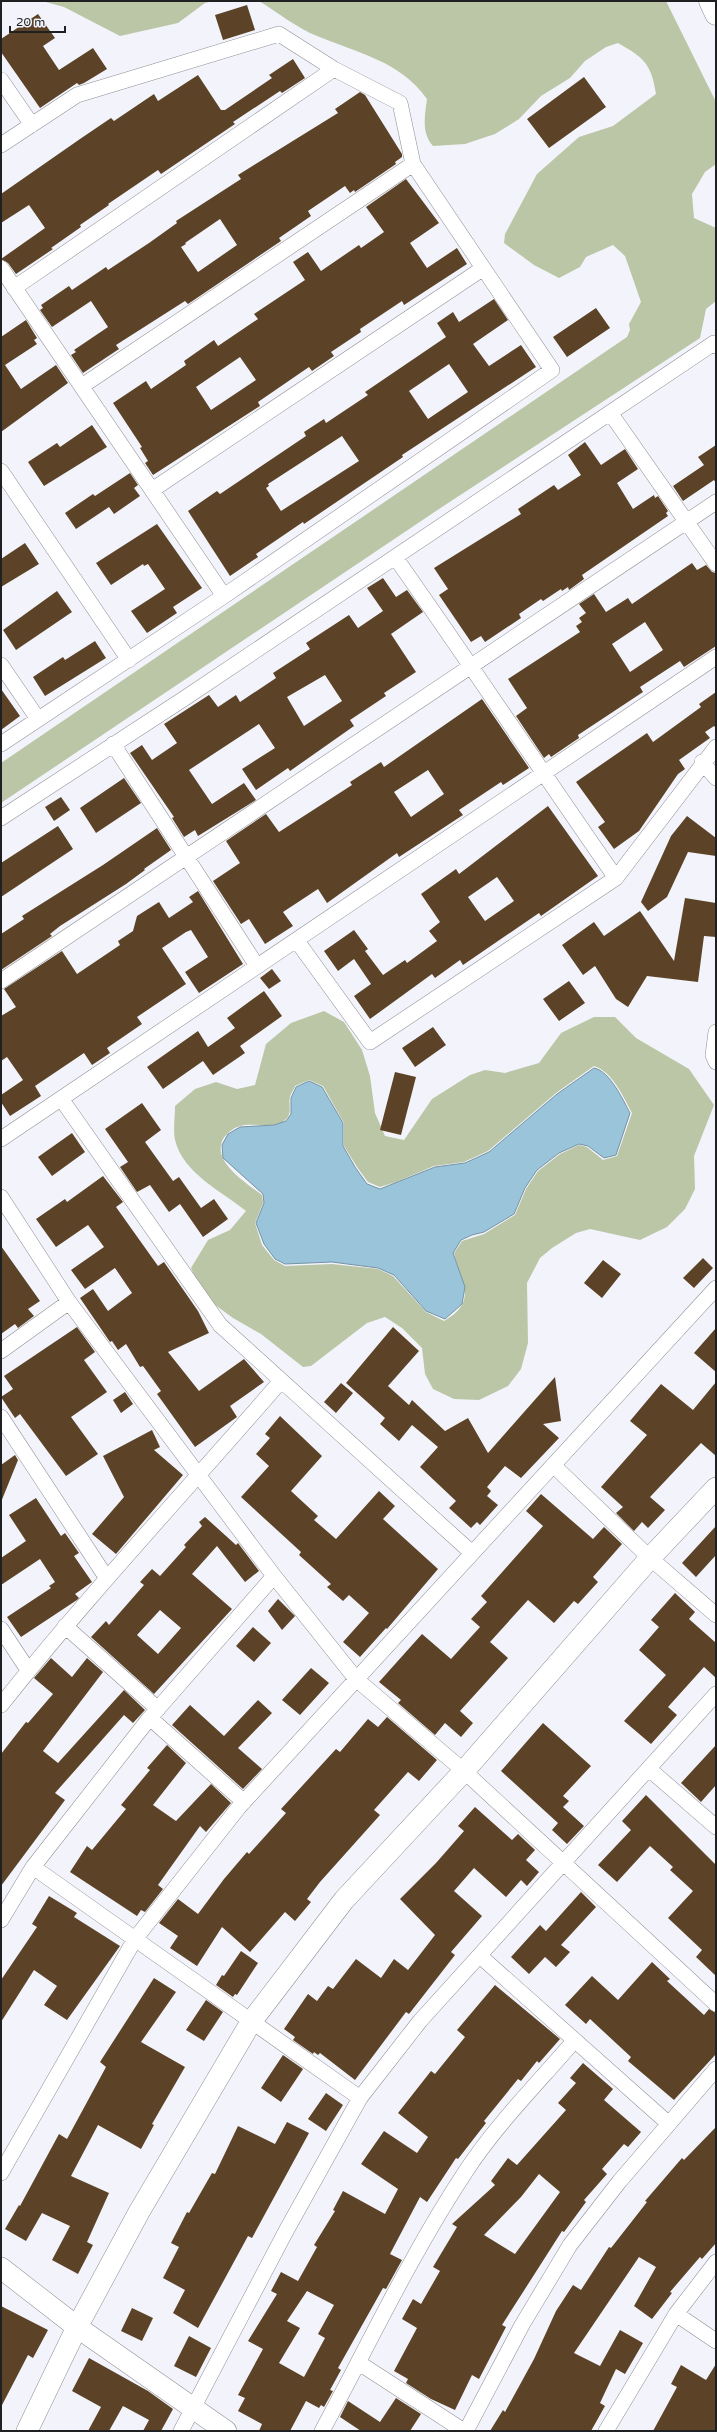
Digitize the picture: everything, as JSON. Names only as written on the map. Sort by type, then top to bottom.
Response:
[{"type":"main road","points":[[710,1],[716,14]]},
{"type":"street","points":[[1,145],[77,95],[279,34],[334,69],[400,103],[413,164],[482,269],[552,370],[224,596],[1,744]]},
{"type":"street","points":[[14,288],[334,69]]},
{"type":"street","points":[[1,80],[32,124]]},
{"type":"street","points":[[82,386],[413,164]]},
{"type":"street","points":[[1,268],[224,596]]},
{"type":"street","points":[[152,490],[482,269]]},
{"type":"street","points":[[1,818],[611,414],[714,343],[716,346]]},
{"type":"street","points":[[611,414],[716,564]]},
{"type":"street","points":[[1,471],[128,660]]},
{"type":"street","points":[[1,981],[716,502]]},
{"type":"street","points":[[395,557],[472,666],[543,774],[616,878]]},
{"type":"street","points":[[1,1139],[62,1100],[257,966],[297,941],[716,657]]},
{"type":"street","points":[[1,665],[38,719]]},
{"type":"street","points":[[113,744],[257,966]]},
{"type":"street","points":[[297,941],[370,1042],[616,878],[702,762],[716,747]]},
{"type":"street","points":[[702,762],[716,778]]},
{"type":"street","points":[[716,1032],[713,1055],[716,1062]]},
{"type":"street","points":[[62,1100],[220,1325],[280,1382],[472,1553]]},
{"type":"street","points":[[1,1197],[69,1302],[274,1576],[356,1679],[464,1771],[716,2004]]},
{"type":"street","points":[[1,2173],[135,1939],[244,1802],[716,1288]]},
{"type":"street","points":[[1,1351],[69,1302]]},
{"type":"street","points":[[1,1705],[28,1670],[106,1577],[199,1476],[280,1382]]},
{"type":"street","points":[[1,1417],[106,1577]]},
{"type":"street","points":[[553,1465],[650,1558],[716,1615]]},
{"type":"street","points":[[27,2431],[77,2327],[139,2212],[250,2022],[344,1900],[464,1771],[650,1558],[716,1488]]},
{"type":"street","points":[[1,1920],[33,1867],[154,1713],[274,1576]]},
{"type":"street","points":[[65,1626],[244,1802]]},
{"type":"street","points":[[1,1629],[28,1670]]},
{"type":"street","points":[[182,2431],[286,2231],[360,2098],[420,2021],[480,1956],[562,1862],[649,1769],[716,1694]]},
{"type":"street","points":[[649,1769],[716,1827]]},
{"type":"street","points":[[33,1867],[250,2022],[360,2098]]},
{"type":"street","points":[[480,1956],[669,2124]]},
{"type":"street","points":[[322,2431],[412,2260],[465,2173],[516,2108],[574,2041]]},
{"type":"street","points":[[359,2363],[465,2431],[522,2325],[570,2245],[716,2069]]},
{"type":"street","points":[[606,2431],[676,2314],[716,2262]]},
{"type":"street","points":[[1,2268],[77,2327],[226,2431]]},
{"type":"street","points":[[676,2314],[716,2341]]},
{"type":"green space","points":[[42,1],[214,1],[205,3],[178,23],[120,36],[64,7]]},
{"type":"green space","points":[[259,1],[666,1],[716,102],[716,164],[705,172],[692,194],[694,218],[716,228],[716,301],[706,309],[700,338],[439,509],[1,803],[1,763],[627,337],[630,330],[629,324],[641,302],[625,256],[613,245],[586,257],[580,267],[559,278],[534,265],[504,243],[505,234],[537,174],[579,137],[613,126],[656,94],[649,68],[645,62],[634,53],[618,43],[606,47],[585,61],[570,78],[541,96],[519,119],[495,134],[465,144],[433,146],[429,141],[425,130],[427,99],[416,86],[404,76],[391,67],[363,53],[310,33]]},
{"type":"green space","points":[[324,1011],[344,1022],[362,1050],[370,1076],[375,1113],[385,1136],[404,1140],[432,1099],[470,1075],[485,1070],[505,1073],[539,1063],[561,1033],[594,1017],[615,1017],[636,1038],[689,1069],[714,1105],[694,1156],[695,1189],[685,1209],[667,1227],[640,1240],[590,1229],[576,1233],[552,1248],[540,1258],[527,1283],[528,1343],[521,1369],[508,1386],[479,1400],[454,1399],[433,1389],[425,1374],[422,1348],[402,1328],[385,1317],[367,1323],[311,1366],[303,1367],[261,1334],[233,1318],[203,1296],[191,1268],[208,1240],[230,1230],[246,1211],[194,1172],[179,1152],[174,1132],[175,1106],[195,1089],[216,1082],[237,1089],[255,1085],[266,1044],[291,1023]],"holes":[[[594,1066],[612,1079],[632,1113],[617,1156],[603,1160],[587,1147],[579,1145],[560,1154],[538,1171],[526,1189],[515,1215],[484,1234],[462,1241],[454,1253],[465,1290],[464,1298],[461,1306],[455,1314],[444,1321],[426,1312],[393,1276],[378,1269],[332,1264],[285,1266],[274,1260],[262,1245],[255,1223],[263,1203],[262,1195],[232,1171],[222,1156],[221,1148],[223,1139],[235,1128],[245,1125],[275,1125],[285,1120],[290,1112],[290,1097],[295,1086],[309,1080],[323,1086],[344,1123],[344,1146],[368,1182],[380,1187],[434,1166],[464,1162],[488,1151],[556,1093]]]},
{"type":"water","points":[[594,1068],[600,1070],[611,1080],[630,1113],[616,1155],[604,1158],[588,1146],[579,1144],[559,1153],[537,1170],[525,1188],[514,1214],[484,1232],[461,1240],[453,1253],[465,1287],[462,1304],[445,1319],[426,1311],[394,1275],[378,1268],[332,1262],[285,1264],[275,1259],[264,1244],[256,1223],[264,1203],[263,1194],[223,1158],[222,1145],[228,1134],[240,1127],[274,1125],[286,1121],[291,1114],[291,1098],[296,1087],[309,1081],[322,1087],[343,1123],[343,1146],[355,1167],[367,1184],[380,1189],[435,1167],[465,1163],[489,1152],[557,1094]]},
{"type":"building","points":[[247,5],[255,30],[223,40],[215,15]]},
{"type":"building","points":[[38,14],[55,38],[43,46],[59,70],[93,48],[107,69],[84,83],[79,85],[77,83],[40,108],[1,52],[1,39]]},
{"type":"building","points":[[293,59],[305,78],[282,93],[280,91],[233,122],[235,124],[161,174],[158,170],[108,204],[109,205],[80,225],[81,227],[51,248],[53,249],[16,274],[8,263],[1,259],[45,228],[29,205],[1,223],[1,194],[80,139],[111,118],[114,121],[154,94],[158,101],[198,75],[221,110],[225,110],[272,78],[269,75]]},
{"type":"building","points":[[584,77],[606,107],[549,148],[527,119]]},
{"type":"building","points":[[360,92],[365,95],[402,154],[402,157],[395,162],[396,164],[355,192],[354,190],[350,193],[345,186],[308,211],[311,216],[279,238],[281,241],[188,304],[185,301],[116,345],[119,349],[83,373],[71,355],[76,352],[74,350],[108,327],[91,301],[52,327],[40,310],[43,308],[41,305],[69,286],[72,290],[106,267],[108,270],[149,243],[177,223],[176,221],[241,179],[238,175],[338,113],[335,109]],"holes":[[[220,219],[237,245],[198,272],[181,247]]]},
{"type":"building","points":[[406,179],[439,223],[410,243],[427,268],[457,248],[467,264],[404,305],[402,301],[360,329],[361,332],[331,352],[334,356],[312,371],[309,367],[258,402],[260,406],[153,475],[145,463],[148,461],[140,448],[142,447],[113,403],[146,381],[151,389],[186,365],[184,361],[214,340],[218,346],[258,319],[254,314],[305,280],[293,262],[308,252],[321,271],[359,245],[361,248],[384,232],[366,207]],"holes":[[[240,357],[256,380],[211,410],[196,387]]]},
{"type":"building","points":[[494,299],[508,320],[473,344],[489,366],[521,345],[536,367],[402,455],[403,457],[304,524],[303,522],[256,554],[258,557],[230,576],[188,511],[217,491],[220,494],[306,436],[304,432],[324,419],[326,423],[368,395],[365,392],[446,337],[437,323],[453,312],[459,322]],"holes":[[[449,364],[468,392],[428,419],[409,391]],[[342,436],[359,461],[281,511],[266,488],[269,486],[268,484]]]},
{"type":"building","points":[[596,308],[610,328],[567,357],[553,337]]},
{"type":"building","points":[[26,320],[37,338],[34,340],[37,344],[5,365],[21,389],[56,365],[68,383],[1,432],[1,337]]},
{"type":"building","points":[[92,425],[107,447],[44,486],[28,462],[57,443],[60,447]]},
{"type":"building","points":[[585,442],[601,465],[625,449],[638,469],[617,483],[633,509],[654,495],[655,498],[658,496],[668,511],[666,513],[668,516],[582,575],[584,579],[569,590],[568,587],[562,591],[561,589],[543,601],[541,599],[519,614],[521,618],[485,642],[481,636],[471,642],[439,595],[448,589],[434,568],[521,514],[518,509],[554,485],[558,490],[581,475],[568,455]]},
{"type":"building","points":[[716,445],[716,483],[714,480],[683,501],[673,486],[704,465],[698,457]]},
{"type":"building","points":[[130,473],[138,485],[134,488],[140,496],[114,514],[109,507],[76,529],[65,513],[93,494],[95,496]]},
{"type":"building","points":[[157,524],[202,588],[173,607],[177,613],[147,633],[131,611],[165,589],[148,564],[144,566],[143,564],[111,585],[96,563]]},
{"type":"building","points":[[25,543],[39,564],[1,587],[1,559]]},
{"type":"building","points":[[692,563],[697,570],[706,565],[712,572],[716,573],[716,646],[684,667],[680,661],[640,687],[643,692],[578,735],[579,738],[551,757],[549,754],[544,758],[516,716],[527,708],[508,679],[580,632],[576,626],[582,622],[579,618],[586,613],[579,604],[594,594],[606,612],[628,598],[632,604]],"holes":[[[645,622],[663,650],[630,672],[612,644]]]},
{"type":"building","points":[[383,578],[396,597],[407,590],[423,612],[391,634],[416,672],[384,693],[386,696],[350,720],[354,726],[290,771],[288,768],[256,790],[242,769],[275,748],[259,724],[189,770],[212,804],[244,783],[256,800],[198,836],[195,830],[184,837],[172,818],[174,817],[130,753],[142,745],[152,760],[177,743],[164,724],[209,695],[218,707],[236,695],[240,702],[276,678],[273,673],[310,649],[306,643],[349,615],[358,628],[383,611],[367,588]],"holes":[[[325,675],[342,701],[304,726],[287,697]]]},
{"type":"building","points":[[57,591],[72,612],[16,650],[3,630]]},
{"type":"building","points":[[95,641],[106,658],[45,696],[33,677],[63,657],[65,660]]},
{"type":"building","points":[[1,689],[20,716],[1,730]]},
{"type":"building","points":[[716,692],[716,728],[714,726],[705,732],[710,738],[679,760],[685,769],[678,774],[639,831],[614,849],[598,827],[605,822],[576,782],[647,733],[653,742],[701,707],[699,704]]},
{"type":"building","points":[[482,699],[529,768],[503,785],[501,782],[459,810],[463,815],[399,857],[397,853],[327,903],[318,889],[283,912],[293,926],[265,944],[249,919],[241,924],[213,881],[240,863],[226,841],[266,814],[279,832],[352,785],[350,782],[381,762],[384,767]],"holes":[[[428,770],[444,794],[411,817],[394,792]]]},
{"type":"building","points":[[124,778],[141,803],[96,833],[80,808]]},
{"type":"building","points":[[61,797],[70,810],[54,821],[45,807]]},
{"type":"building","points":[[548,806],[598,876],[541,916],[539,913],[463,965],[460,960],[435,978],[432,974],[370,1019],[354,996],[371,984],[354,959],[338,971],[324,951],[354,930],[368,949],[365,951],[383,975],[405,960],[407,963],[437,941],[429,931],[440,922],[421,894],[456,869],[459,874]],"holes":[[[497,877],[514,901],[485,921],[468,897]]]},
{"type":"building","points":[[687,816],[716,838],[716,856],[688,852],[667,897],[648,911],[641,902],[671,836]]},
{"type":"building","points":[[58,826],[73,849],[1,897],[1,863]]},
{"type":"building","points":[[157,828],[171,850],[126,884],[60,926],[50,934],[52,936],[1,970],[1,934],[24,919],[22,916],[103,865]]},
{"type":"building","points":[[198,891],[243,964],[199,993],[185,972],[208,957],[191,930],[186,932],[162,948],[186,984],[137,1017],[142,1024],[107,1048],[110,1053],[92,1065],[84,1053],[35,1086],[41,1096],[10,1116],[1,1102],[1,1095],[23,1080],[7,1057],[1,1061],[1,1016],[16,1007],[4,989],[62,951],[77,974],[120,945],[118,941],[133,931],[137,916],[159,902],[169,918],[193,902],[189,897]]},
{"type":"building","points":[[685,898],[716,903],[716,937],[704,936],[698,982],[647,976],[628,1007],[616,999],[595,966],[583,975],[562,945],[594,922],[604,936],[640,911],[674,961]]},
{"type":"building","points":[[272,969],[281,981],[269,989],[260,978]]},
{"type":"building","points":[[569,981],[585,1003],[559,1021],[543,999]]},
{"type":"building","points":[[264,991],[282,1016],[240,1046],[245,1053],[213,1075],[203,1061],[163,1089],[147,1067],[198,1031],[208,1047],[235,1028],[227,1018]]},
{"type":"building","points":[[433,1027],[446,1045],[415,1067],[402,1048]]},
{"type":"building","points":[[395,1072],[416,1077],[401,1135],[380,1130]]},
{"type":"building","points":[[142,1103],[161,1130],[145,1142],[173,1181],[179,1177],[201,1208],[214,1199],[228,1219],[203,1237],[180,1204],[169,1212],[150,1185],[137,1192],[120,1167],[128,1162],[105,1129]]},
{"type":"building","points":[[72,1133],[85,1152],[52,1176],[38,1157]]},
{"type":"building","points":[[103,1176],[123,1202],[116,1207],[158,1266],[164,1262],[198,1311],[209,1333],[168,1352],[199,1391],[244,1359],[264,1382],[230,1406],[237,1417],[195,1447],[157,1394],[161,1391],[143,1366],[140,1367],[126,1344],[118,1350],[112,1341],[110,1342],[80,1298],[93,1289],[108,1311],[132,1293],[115,1268],[85,1289],[71,1270],[104,1247],[88,1225],[56,1247],[36,1219],[65,1199],[67,1202]]},
{"type":"building","points":[[1,1246],[40,1301],[28,1309],[34,1316],[18,1328],[15,1324],[1,1334]]},
{"type":"building","points":[[703,1258],[713,1268],[694,1288],[683,1278]]},
{"type":"building","points":[[603,1260],[621,1274],[602,1298],[584,1283]]},
{"type":"building","points":[[77,1327],[95,1352],[84,1360],[107,1392],[71,1417],[98,1454],[66,1476],[20,1414],[15,1418],[1,1397],[13,1389],[4,1376]]},
{"type":"building","points":[[393,1327],[419,1351],[388,1386],[409,1405],[412,1400],[445,1431],[468,1418],[488,1453],[555,1377],[561,1421],[543,1424],[559,1438],[521,1478],[505,1466],[487,1487],[491,1491],[487,1496],[498,1505],[480,1525],[477,1522],[471,1528],[449,1508],[456,1501],[420,1467],[438,1447],[412,1425],[399,1441],[380,1424],[385,1418],[346,1383]]},
{"type":"building","points":[[716,1328],[716,1372],[694,1353]]},
{"type":"building","points":[[716,1382],[716,1456],[701,1443],[650,1497],[665,1510],[648,1528],[642,1522],[634,1531],[616,1513],[623,1507],[601,1487],[647,1435],[630,1421],[661,1384],[693,1410]]},
{"type":"building","points":[[341,1383],[353,1393],[336,1413],[324,1402]]},
{"type":"building","points":[[125,1392],[133,1404],[121,1413],[113,1400]]},
{"type":"building","points":[[280,1416],[322,1456],[291,1491],[318,1516],[314,1520],[336,1539],[379,1491],[395,1506],[383,1519],[438,1569],[387,1629],[386,1628],[360,1657],[343,1642],[369,1613],[349,1595],[343,1601],[327,1587],[331,1584],[299,1555],[301,1552],[241,1497],[269,1466],[256,1454],[270,1438],[265,1434]]},
{"type":"building","points":[[152,1430],[160,1447],[154,1450],[183,1475],[116,1554],[92,1534],[124,1497],[103,1456]]},
{"type":"building","points":[[15,1455],[18,1460],[1,1502],[1,1465]]},
{"type":"building","points":[[541,1494],[593,1539],[604,1527],[622,1544],[593,1577],[598,1582],[578,1604],[574,1601],[554,1623],[528,1600],[490,1642],[508,1658],[460,1711],[473,1723],[461,1737],[445,1723],[435,1735],[398,1703],[401,1700],[379,1682],[422,1634],[451,1659],[480,1627],[471,1619],[487,1602],[481,1596],[543,1526],[526,1511]]},
{"type":"building","points":[[36,1498],[61,1536],[65,1533],[79,1553],[74,1556],[92,1582],[75,1594],[79,1598],[77,1600],[21,1637],[7,1617],[51,1588],[49,1586],[55,1582],[40,1559],[1,1585],[1,1558],[26,1541],[9,1515]]},
{"type":"building","points":[[205,1517],[236,1545],[238,1543],[259,1571],[245,1582],[217,1546],[192,1574],[232,1609],[154,1694],[91,1637],[106,1621],[109,1625],[144,1585],[140,1582],[152,1569],[160,1576],[186,1547],[184,1545],[202,1526],[199,1522]],"holes":[[[160,1610],[181,1628],[158,1654],[137,1635]]]},
{"type":"building","points":[[716,1526],[716,1555],[696,1577],[682,1563]]},
{"type":"building","points":[[675,1593],[695,1612],[689,1619],[716,1643],[716,1678],[704,1667],[668,1707],[677,1715],[651,1744],[624,1721],[666,1675],[639,1650],[659,1627],[651,1620]]},
{"type":"building","points":[[278,1599],[295,1616],[282,1630],[268,1611]]},
{"type":"building","points":[[253,1627],[271,1643],[254,1662],[236,1646]]},
{"type":"building","points":[[51,1658],[72,1677],[87,1658],[103,1672],[43,1751],[58,1763],[124,1690],[145,1710],[133,1723],[124,1715],[55,1793],[65,1800],[1,1886],[1,1754],[26,1722],[28,1723],[53,1694],[34,1678]]},
{"type":"building","points":[[311,1668],[329,1683],[300,1715],[282,1700]]},
{"type":"building","points":[[258,1700],[272,1713],[238,1748],[262,1769],[243,1789],[172,1725],[190,1705],[224,1736]]},
{"type":"building","points":[[387,1717],[437,1760],[419,1781],[408,1772],[374,1810],[380,1815],[320,1882],[307,1899],[311,1902],[295,1921],[285,1912],[250,1952],[222,1927],[197,1966],[170,1948],[178,1936],[159,1923],[178,1899],[198,1914],[224,1879],[247,1852],[249,1854],[286,1813],[281,1809],[336,1749],[340,1752],[368,1719],[378,1727]]},
{"type":"building","points":[[543,1723],[591,1766],[563,1796],[569,1801],[563,1807],[584,1826],[567,1844],[552,1830],[558,1823],[501,1771]]},
{"type":"building","points":[[167,1745],[186,1763],[153,1805],[176,1821],[211,1784],[231,1803],[206,1832],[200,1826],[158,1885],[163,1889],[145,1912],[141,1910],[137,1916],[70,1872],[87,1846],[92,1850],[126,1809],[121,1805],[150,1770],[147,1768]]},
{"type":"building","points":[[716,1745],[716,1785],[701,1802],[681,1783]]},
{"type":"building","points":[[646,1795],[716,1865],[716,1976],[696,1957],[702,1950],[668,1918],[693,1891],[670,1870],[673,1867],[650,1846],[617,1882],[598,1865],[631,1830],[622,1821]]},
{"type":"building","points":[[475,1807],[512,1840],[518,1834],[535,1850],[526,1860],[539,1872],[527,1886],[521,1880],[506,1897],[474,1868],[454,1891],[482,1916],[451,1952],[455,1955],[409,2014],[406,2012],[355,2080],[320,2053],[318,2055],[314,2052],[313,2054],[293,2040],[295,2037],[284,2029],[308,1994],[317,2001],[328,1986],[333,1989],[356,1959],[381,1978],[394,1959],[408,1970],[435,1935],[400,1899],[436,1863],[464,1831],[458,1826]]},
{"type":"building","points":[[581,1892],[596,1907],[561,1945],[570,1952],[556,1967],[545,1957],[529,1974],[511,1957],[540,1925],[546,1931]]},
{"type":"building","points":[[49,1896],[77,1913],[74,1917],[120,1946],[67,2020],[44,2005],[57,1986],[34,1970],[1,2022],[1,1980],[37,1927],[32,1924]]},
{"type":"building","points":[[241,1951],[258,1963],[237,1995],[235,1994],[233,1997],[216,1985]]},
{"type":"building","points":[[652,1962],[670,1979],[667,1981],[704,2015],[709,2009],[716,2013],[716,2054],[674,2100],[628,2061],[631,2057],[590,2019],[586,2024],[565,2005],[592,1976],[618,2000]]},
{"type":"building","points":[[154,1978],[176,1992],[141,2042],[185,2067],[152,2124],[154,2125],[141,2149],[98,2125],[71,2176],[109,2193],[87,2242],[93,2245],[78,2274],[52,2260],[70,2226],[42,2213],[26,2241],[5,2229],[19,2205],[20,2206],[59,2134],[67,2139],[106,2067],[100,2062]]},
{"type":"building","points":[[495,1985],[560,2039],[539,2063],[537,2061],[521,2081],[518,2079],[484,2121],[486,2123],[458,2159],[456,2158],[427,2202],[420,2197],[390,2254],[402,2260],[386,2289],[383,2288],[338,2368],[341,2370],[330,2390],[333,2391],[324,2407],[321,2405],[319,2408],[306,2401],[290,2431],[259,2431],[262,2424],[238,2411],[245,2398],[238,2395],[263,2349],[248,2341],[277,2294],[271,2291],[281,2272],[298,2281],[317,2247],[314,2245],[335,2211],[333,2210],[343,2191],[385,2214],[398,2189],[361,2164],[384,2131],[417,2153],[428,2137],[398,2113],[431,2071],[435,2074],[465,2037],[457,2030]],"holes":[[[307,2291],[334,2305],[318,2334],[325,2338],[304,2377],[279,2363],[300,2328],[287,2321]]]},
{"type":"building","points":[[206,2000],[223,2012],[204,2041],[186,2030]]},
{"type":"building","points":[[283,2055],[303,2069],[281,2102],[261,2088]]},
{"type":"building","points":[[583,2063],[613,2089],[604,2100],[641,2132],[628,2147],[624,2144],[602,2169],[607,2174],[584,2200],[586,2202],[564,2232],[562,2231],[502,2325],[506,2327],[479,2379],[472,2375],[455,2410],[431,2399],[406,2383],[408,2379],[394,2371],[417,2328],[402,2319],[413,2299],[421,2304],[440,2271],[433,2267],[457,2227],[452,2224],[495,2185],[491,2181],[508,2158],[517,2165],[566,2110],[558,2103],[576,2083],[570,2078]],"holes":[[[539,2174],[560,2192],[515,2254],[484,2235],[521,2197]]]},
{"type":"building","points":[[326,2093],[343,2105],[326,2131],[308,2119]]},
{"type":"building","points":[[287,2122],[309,2133],[252,2238],[248,2236],[198,2328],[173,2313],[185,2290],[163,2278],[179,2247],[171,2243],[187,2212],[189,2213],[212,2173],[215,2174],[238,2126],[275,2144]]},
{"type":"building","points":[[716,2127],[716,2243],[702,2259],[700,2257],[670,2292],[672,2293],[652,2319],[634,2306],[656,2267],[639,2257],[574,2353],[600,2366],[620,2330],[643,2343],[625,2374],[616,2369],[600,2403],[605,2406],[591,2431],[490,2431],[503,2410],[505,2412],[534,2359],[556,2311],[573,2285],[581,2290],[609,2247],[611,2248],[647,2202],[645,2201],[682,2158],[684,2160]]},
{"type":"building","points":[[1,2306],[48,2330],[33,2358],[28,2355],[1,2407]]},
{"type":"building","points":[[132,2308],[153,2318],[142,2341],[121,2331]]},
{"type":"building","points":[[189,2336],[211,2348],[196,2377],[174,2366]]},
{"type":"building","points":[[89,2358],[148,2391],[173,2409],[161,2431],[143,2431],[149,2420],[123,2406],[109,2431],[88,2431],[101,2407],[72,2391]]},
{"type":"building","points":[[716,2364],[716,2431],[653,2431],[677,2387],[671,2384],[681,2365],[706,2380]]},
{"type":"building","points":[[396,2398],[421,2414],[410,2431],[361,2431],[340,2417],[348,2401],[380,2422]]}]
